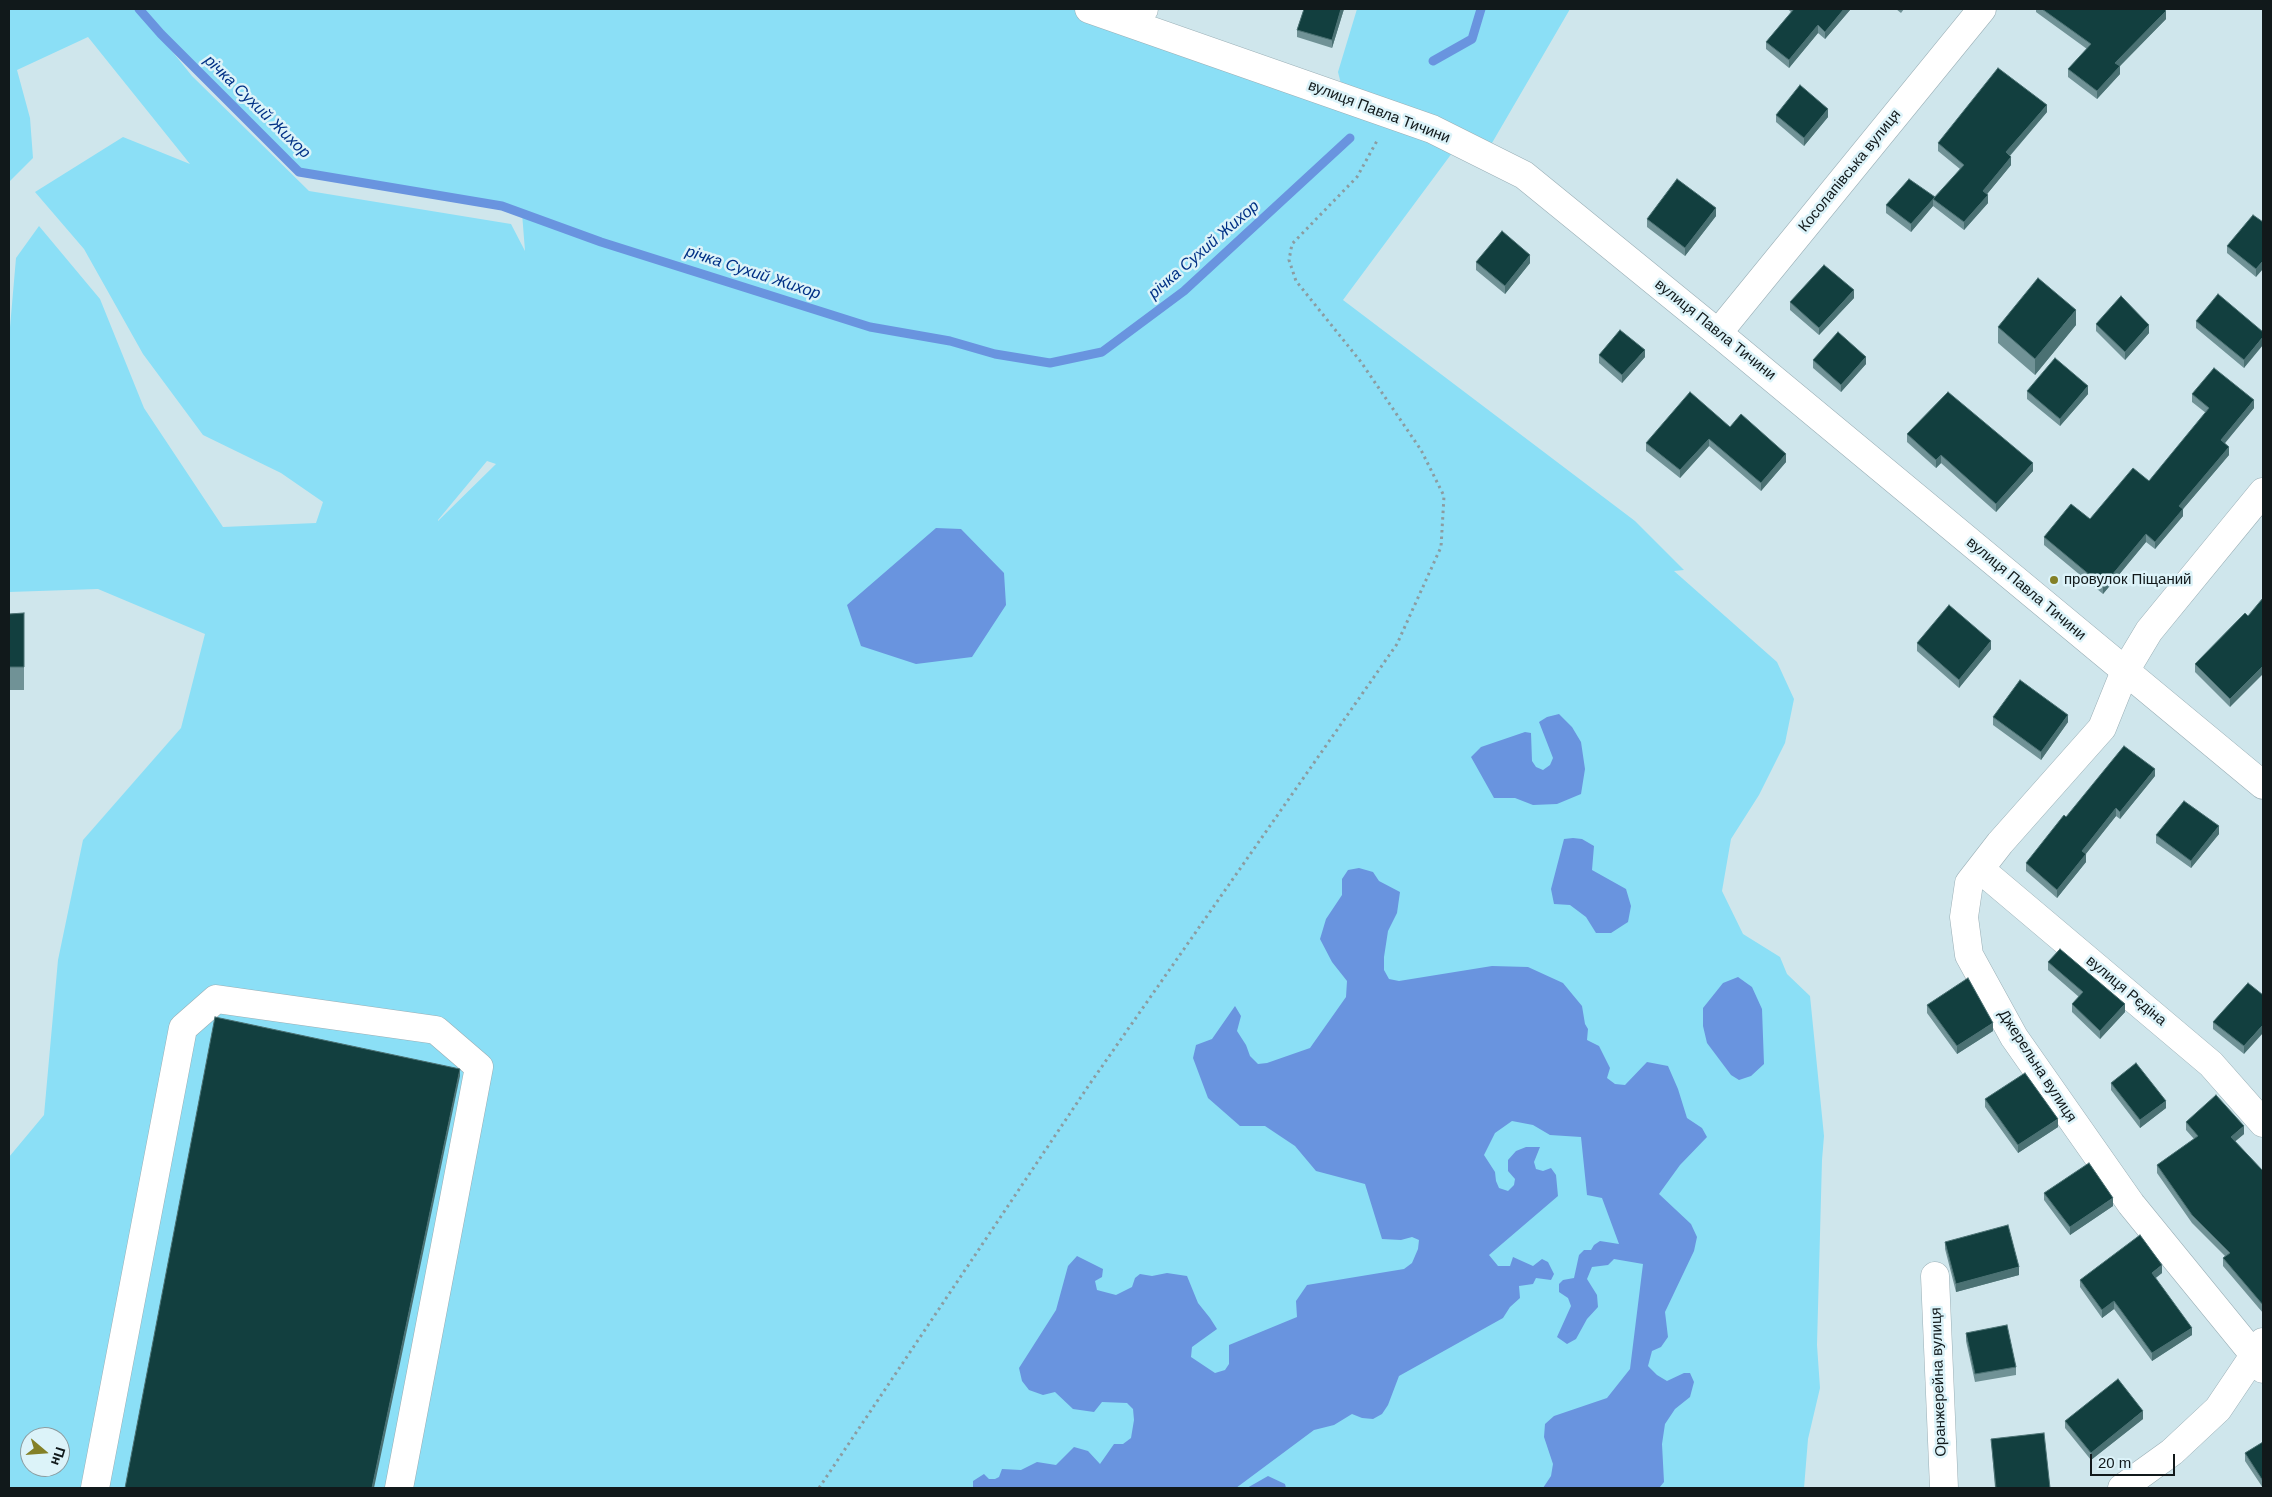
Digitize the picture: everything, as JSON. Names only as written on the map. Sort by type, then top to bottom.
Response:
[{"type":"street","name":"вулиця Павла Тичини","points":[[1089,9],[1138,16],[1432,129],[1524,175],[1718,332],[2263,785]]},
{"type":"street","name":"Косолапівська вулиця","points":[[1718,332],[1982,9]]},
{"type":"street","name":"Джерельна вулиця","points":[[2260,1356],[2131,1204],[2014,1037],[1969,955],[1964,917],[1969,883],[2000,843],[2102,728],[2125,671],[2148,631],[2263,492]]},
{"type":"street","name":"вулиця Рєдіна","points":[[1980,869],[2211,1064],[2263,1123]]},
{"type":"street","points":[[95,1488],[183,1028],[216,999],[436,1030],[479,1067],[399,1488]]},
{"type":"street","name":"Оранжерейна вулиця","points":[[1935,1276],[1944,1488]]},
{"type":"street","points":[[2122,1488],[2172,1452],[2218,1409],[2260,1356]]},
{"type":"path","points":[[819,1488],[1089,1085],[1397,644],[1440,546],[1444,496],[1421,450],[1361,362],[1296,282],[1289,260],[1292,244],[1357,177],[1391,114]]},
{"type":"shaded area","points":[[9,9],[138,9],[192,76],[309,191],[511,224],[525,251],[522,213],[501,206],[299,172],[141,9],[1076,9],[1275,78],[1342,88],[1338,72],[1357,9],[1570,9],[1485,155],[1458,145],[1343,300],[1635,521],[1684,570],[1674,571],[1777,662],[1794,699],[1785,743],[1759,795],[1731,839],[1722,891],[1743,934],[1780,957],[1787,974],[1810,996],[1824,1136],[1817,1345],[1820,1388],[1808,1439],[1804,1488],[9,1488],[9,1157],[44,1115],[58,960],[83,840],[181,728],[205,634],[98,589],[9,592],[9,339],[16,258],[39,226],[100,299],[144,408],[223,527],[316,523],[323,502],[281,473],[203,435],[143,354],[84,249],[35,192],[123,137],[190,164],[88,37],[17,70],[30,118],[33,158],[9,182]],"holes":[[[541,219],[743,286],[674,265]],[[487,461],[496,464],[438,521],[438,520]]]},
{"type":"shaded area","points":[[936,528],[961,529],[1004,573],[1006,605],[972,657],[916,664],[861,646],[847,605]]},
{"type":"shaded area","points":[[1559,714],[1572,727],[1581,742],[1585,769],[1581,794],[1557,804],[1533,805],[1515,798],[1494,798],[1471,757],[1481,747],[1525,732],[1531,733],[1532,761],[1536,767],[1543,770],[1550,765],[1553,758],[1539,722],[1547,717]]},
{"type":"shaded area","points":[[1564,839],[1582,839],[1594,846],[1592,870],[1626,889],[1631,906],[1628,922],[1611,933],[1596,933],[1586,917],[1570,905],[1554,904],[1551,889]]},
{"type":"shaded area","points":[[1359,868],[1373,872],[1379,881],[1400,892],[1397,913],[1388,931],[1384,957],[1384,970],[1389,979],[1399,981],[1492,966],[1528,967],[1563,983],[1582,1006],[1585,1024],[1588,1029],[1587,1040],[1599,1046],[1610,1068],[1607,1078],[1615,1084],[1625,1085],[1647,1062],[1668,1066],[1687,1118],[1702,1128],[1707,1137],[1680,1165],[1659,1194],[1691,1224],[1697,1237],[1694,1251],[1665,1312],[1668,1337],[1661,1347],[1652,1351],[1648,1366],[1667,1381],[1684,1373],[1690,1373],[1694,1382],[1690,1397],[1675,1409],[1665,1424],[1662,1444],[1664,1482],[1659,1488],[1543,1488],[1551,1476],[1553,1464],[1544,1437],[1545,1424],[1554,1416],[1607,1398],[1630,1369],[1643,1264],[1614,1259],[1608,1265],[1592,1267],[1587,1279],[1597,1295],[1598,1307],[1587,1319],[1576,1339],[1567,1344],[1557,1337],[1571,1306],[1568,1298],[1559,1292],[1559,1284],[1563,1280],[1574,1278],[1579,1255],[1584,1250],[1591,1250],[1600,1241],[1619,1244],[1602,1198],[1587,1195],[1581,1137],[1550,1135],[1533,1125],[1512,1121],[1495,1133],[1484,1155],[1495,1172],[1499,1188],[1508,1191],[1514,1185],[1515,1179],[1508,1171],[1508,1160],[1516,1151],[1526,1147],[1540,1147],[1534,1162],[1536,1169],[1543,1171],[1551,1168],[1556,1175],[1558,1196],[1489,1255],[1498,1266],[1510,1266],[1513,1257],[1533,1266],[1542,1259],[1548,1262],[1554,1274],[1551,1280],[1536,1278],[1533,1284],[1519,1286],[1520,1298],[1510,1307],[1503,1318],[1399,1376],[1388,1405],[1382,1414],[1373,1419],[1362,1418],[1352,1414],[1334,1425],[1314,1430],[1236,1488],[973,1488],[973,1481],[984,1474],[989,1479],[995,1479],[999,1477],[1002,1469],[1021,1470],[1037,1462],[1056,1465],[1074,1447],[1088,1451],[1100,1464],[1114,1444],[1123,1444],[1131,1438],[1134,1420],[1133,1409],[1127,1403],[1102,1402],[1094,1412],[1073,1409],[1055,1392],[1043,1395],[1029,1390],[1022,1381],[1019,1368],[1056,1310],[1068,1266],[1077,1256],[1103,1269],[1102,1277],[1095,1281],[1097,1290],[1116,1295],[1132,1287],[1135,1278],[1140,1274],[1152,1276],[1167,1273],[1187,1276],[1198,1303],[1217,1329],[1192,1347],[1191,1357],[1215,1373],[1225,1370],[1229,1364],[1229,1345],[1297,1317],[1296,1301],[1307,1285],[1404,1269],[1412,1263],[1418,1249],[1419,1240],[1412,1237],[1401,1240],[1382,1239],[1365,1184],[1316,1171],[1295,1146],[1265,1126],[1240,1126],[1208,1098],[1193,1058],[1196,1045],[1212,1039],[1235,1006],[1241,1016],[1237,1031],[1246,1045],[1250,1056],[1258,1064],[1267,1063],[1310,1048],[1346,997],[1347,981],[1332,962],[1320,939],[1326,919],[1342,895],[1342,879],[1348,870]]},
{"type":"shaded area","points":[[1738,977],[1752,987],[1762,1009],[1764,1064],[1751,1076],[1739,1080],[1731,1075],[1707,1043],[1703,1026],[1703,1008],[1723,983]]},
{"type":"shaded area","points":[[1268,1476],[1285,1484],[1286,1488],[1247,1488]]},
{"type":"building","points":[[1304,9],[1341,9],[1332,40],[1297,30]]},
{"type":"building","points":[[1794,9],[1844,9],[1825,32],[1818,25],[1789,60],[1766,42]]},
{"type":"building","points":[[2042,9],[2164,9],[2166,11],[2115,63],[2120,66],[2097,91],[2068,69],[2091,44]]},
{"type":"building","points":[[1998,68],[2047,105],[2006,152],[2011,157],[1983,191],[1988,195],[1964,222],[1933,199],[1964,165],[1938,143]]},
{"type":"building","points":[[1800,85],[1828,109],[1804,138],[1776,115]]},
{"type":"building","points":[[1677,179],[1716,208],[1685,248],[1647,219]]},
{"type":"building","points":[[1909,179],[1935,197],[1911,224],[1886,205]]},
{"type":"building","points":[[2253,215],[2263,222],[2263,261],[2256,269],[2227,246]]},
{"type":"building","points":[[1502,231],[1530,255],[1505,286],[1476,262]]},
{"type":"building","points":[[1824,265],[1854,290],[1819,328],[1790,302]]},
{"type":"building","points":[[2038,278],[2076,310],[2035,359],[1998,327]]},
{"type":"building","points":[[2218,294],[2263,332],[2263,337],[2244,360],[2196,321]]},
{"type":"building","points":[[2121,296],[2149,325],[2125,352],[2096,324]]},
{"type":"building","points":[[1620,330],[1645,350],[1622,375],[1599,355]]},
{"type":"building","points":[[1838,332],[1866,357],[1841,385],[1813,360]]},
{"type":"building","points":[[2055,358],[2088,386],[2060,419],[2027,391]]},
{"type":"building","points":[[2214,368],[2254,400],[2221,440],[2229,447],[2179,506],[2183,509],[2155,542],[2146,534],[2103,586],[2044,537],[2071,504],[2090,519],[2133,468],[2149,481],[2209,408],[2192,394]]},
{"type":"building","points":[[1690,392],[1730,427],[1741,414],[1786,454],[1761,483],[1709,439],[1680,470],[1646,443]]},
{"type":"building","points":[[1948,392],[2033,463],[1996,504],[1941,455],[1936,460],[1907,434]]},
{"type":"building","points":[[2263,598],[2263,666],[2230,699],[2195,664],[2245,613],[2248,616]]},
{"type":"building","points":[[1949,605],[1991,641],[1959,680],[1917,643]]},
{"type":"building","points":[[24,613],[24,667],[9,667],[9,614]]},
{"type":"building","points":[[2020,680],[2068,715],[2041,752],[1993,717]]},
{"type":"building","points":[[2124,746],[2155,769],[2120,812],[2116,808],[2082,851],[2086,854],[2057,890],[2026,863],[2064,815],[2066,817]]},
{"type":"building","points":[[2184,801],[2219,826],[2191,861],[2156,835]]},
{"type":"building","points":[[2060,949],[2125,1004],[2100,1031],[2072,1004],[2083,992],[2048,962]]},
{"type":"building","points":[[1968,978],[1993,1023],[1957,1046],[1927,1005]]},
{"type":"building","points":[[2248,983],[2263,995],[2263,1025],[2244,1046],[2213,1022]]},
{"type":"building","points":[[215,1017],[460,1069],[372,1488],[125,1488]]},
{"type":"building","points":[[2136,1063],[2166,1101],[2140,1120],[2111,1083]]},
{"type":"building","points":[[2025,1073],[2058,1119],[2018,1145],[1985,1099]]},
{"type":"building","points":[[2216,1095],[2244,1126],[2231,1137],[2263,1171],[2263,1305],[2223,1258],[2230,1253],[2192,1215],[2157,1165],[2198,1136],[2186,1122]]},
{"type":"building","points":[[2089,1163],[2113,1198],[2070,1227],[2044,1193]]},
{"type":"building","points":[[2008,1225],[2019,1267],[1956,1284],[1945,1242]]},
{"type":"building","points":[[2140,1235],[2162,1265],[2152,1273],[2192,1328],[2152,1353],[2114,1301],[2102,1310],[2080,1280]]},
{"type":"building","points":[[2007,1325],[2016,1367],[1975,1374],[1966,1333]]},
{"type":"building","points":[[2118,1379],[2143,1411],[2091,1453],[2065,1421]]},
{"type":"building","points":[[2044,1433],[2050,1488],[1996,1488],[1991,1439]]},
{"type":"building","points":[[2263,1442],[2263,1481],[2245,1453]]},
{"type":"waterway","name":"річка Сухий Жихор","points":[[139,9],[161,34],[299,172],[502,206],[601,242],[870,327],[950,341],[995,354],[1050,363],[1102,352],[1184,291],[1350,138]]},
{"type":"waterway","name":"річка Сухий Жихор","points":[[1433,61],[1472,39],[1481,9]]},
{"type":"place","name":"провулок Піщаний","points":[[2054,580]]}]
